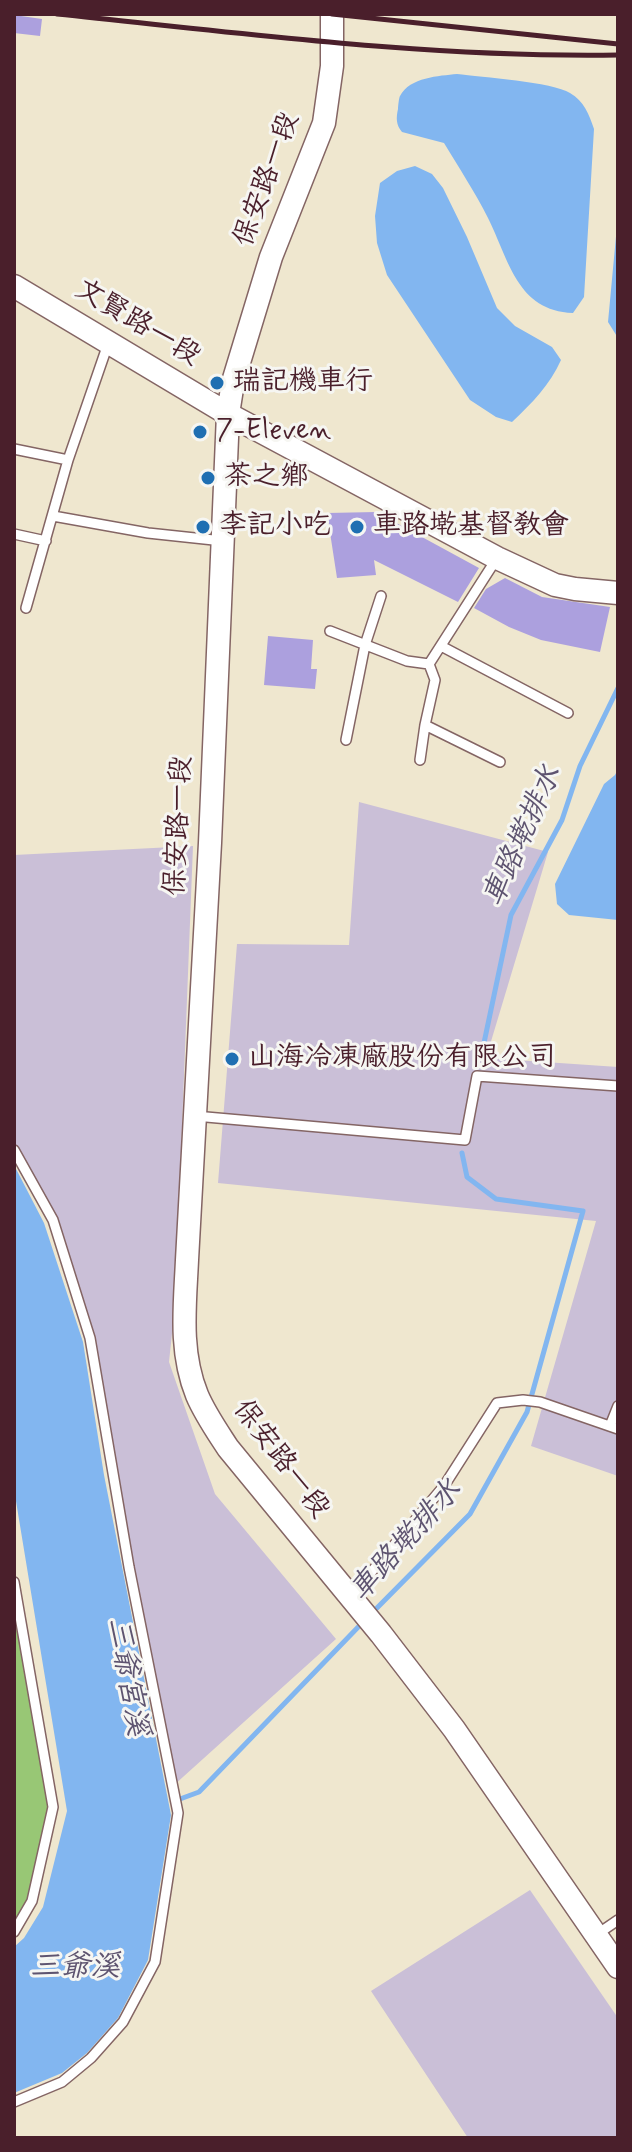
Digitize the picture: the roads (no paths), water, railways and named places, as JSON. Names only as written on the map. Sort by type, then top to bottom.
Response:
[{"type":"street","name":"保安路一段","points":[[332,14],[332,66],[324,123],[271,257],[233,382],[228,414],[210,843],[193,1115],[184,1328],[193,1382],[209,1418],[228,1448],[353,1599],[454,1729],[596,1935]]},
{"type":"street","name":"文賢路一段","points":[[14,286],[228,414],[497,558],[555,585],[618,593]]},
{"type":"street","points":[[596,1935],[618,1967]]},
{"type":"lane","points":[[26,608],[68,460],[109,341]]},
{"type":"lane","points":[[14,449],[68,460]]},
{"type":"lane","points":[[53,516],[148,533],[223,541]]},
{"type":"lane","points":[[14,534],[46,541]]},
{"type":"lane","points":[[429,664],[497,558]]},
{"type":"lane","points":[[346,740],[365,645],[381,596]]},
{"type":"lane","points":[[330,631],[407,661],[429,664]]},
{"type":"lane","points":[[441,646],[568,713]]},
{"type":"lane","points":[[420,760],[435,680],[429,664]]},
{"type":"lane","points":[[425,725],[500,762]]},
{"type":"lane","points":[[193,1115],[465,1140],[477,1076],[618,1086]]},
{"type":"lane","points":[[14,1150],[53,1220],[90,1338],[129,1567],[178,1813],[155,1962],[123,2022],[91,2058],[62,2082],[14,2102]]},
{"type":"lane","points":[[353,1599],[444,1486],[497,1403],[540,1402],[614,1427],[618,1406]]},
{"type":"lane","points":[[14,1582],[53,1807],[32,1901],[14,1932]]},
{"type":"lane","points":[[596,1935],[618,1920]]},
{"type":"water","points":[[457,74],[561,89],[579,100],[588,113],[594,129],[584,297],[573,313],[554,310],[539,303],[517,280],[483,208],[444,143],[402,132],[399,127],[399,100],[405,90],[418,81]]},
{"type":"water","points":[[415,166],[432,174],[443,188],[497,308],[515,326],[552,347],[561,360],[546,386],[512,422],[496,417],[470,400],[387,275],[377,243],[375,216],[380,183],[397,171]]},
{"type":"water","points":[[618,215],[618,338],[608,322]]},
{"type":"water","points":[[618,769],[618,920],[569,915],[557,904],[555,884],[604,784]]},
{"type":"water","name":"三爺溪","points":[[14,1165],[44,1223],[83,1342],[104,1475],[171,1815],[148,1960],[118,2018],[87,2053],[62,2073],[14,2093],[14,1947],[24,1938],[43,1907],[67,1811],[14,1489]]},
{"type":"waterway","name":"車路墘排水","points":[[481,1057],[511,915],[562,820],[580,766],[618,688]]},
{"type":"waterway","name":"車路墘排水","points":[[371,1614],[470,1514],[527,1412],[583,1211],[496,1199],[467,1177],[462,1153]]},
{"type":"waterway","name":"車路墘排水","points":[[180,1799],[199,1792],[364,1621]]},
{"type":"railway","points":[[57,14],[407,48],[478,53],[618,55]]},
{"type":"railway","points":[[332,14],[618,44]]},
{"type":"place","name":"瑞記機車行","points":[[217,383]]},
{"type":"place","name":"7-Eleven","points":[[200,432]]},
{"type":"place","name":"茶之鄉","points":[[208,478]]},
{"type":"place","name":"李記小吃","points":[[203,527]]},
{"type":"place","name":"車路墘基督教會","points":[[357,527]]},
{"type":"place","name":"山海冷凍廠股份有限公司","points":[[232,1059]]},
{"type":"water label","name":"三爺宮溪","points":[[126,1677]]}]
